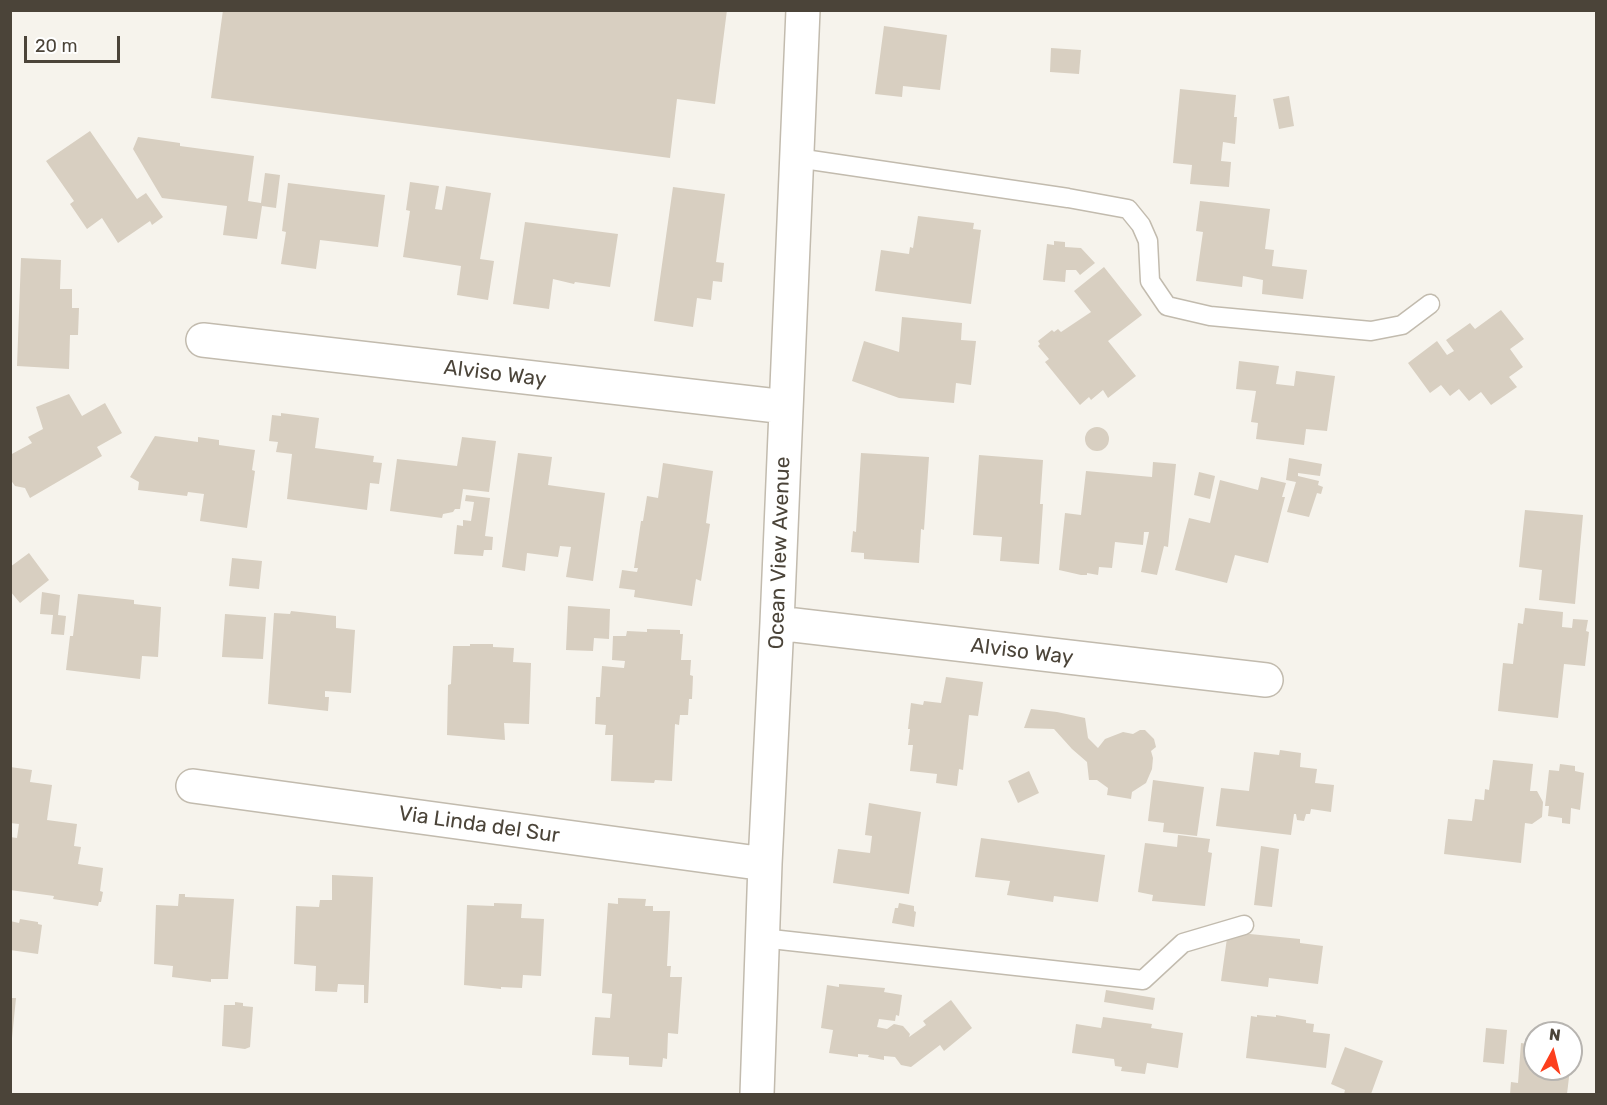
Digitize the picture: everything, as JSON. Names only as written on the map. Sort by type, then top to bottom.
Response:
[{"type":"street","name":"Ocean View Avenue","points":[[757,1095],[803,10]]},
{"type":"street","name":"Alviso Way","points":[[203,340],[786,407]]},
{"type":"street","name":"Alviso Way","points":[[777,623],[1266,680]]},
{"type":"street","name":"Via Linda del Sur","points":[[193,786],[765,864]]},
{"type":"lane","points":[[797,159],[1068,198],[1128,209],[1141,225],[1148,241],[1150,281],[1167,306],[1210,316],[1371,331],[1402,325],[1430,304]]},
{"type":"lane","points":[[762,938],[1143,980],[1183,943],[1244,925]]},
{"type":"building","points":[[223,10],[727,10],[715,104],[677,99],[670,158],[211,98]]},
{"type":"building","points":[[884,26],[947,35],[940,90],[903,86],[902,97],[875,94]]},
{"type":"building","points":[[1051,48],[1081,50],[1079,74],[1050,72]]},
{"type":"building","points":[[1180,89],[1236,95],[1235,144],[1223,142],[1221,161],[1231,162],[1229,187],[1190,184],[1192,165],[1173,163]]},
{"type":"building","points":[[1289,96],[1294,126],[1279,129],[1273,99]]},
{"type":"building","points":[[90,131],[137,199],[146,193],[163,217],[152,225],[150,221],[118,243],[102,218],[87,229],[70,204],[74,201],[46,161]]},
{"type":"building","points":[[138,137],[180,143],[180,146],[254,156],[248,201],[261,203],[265,173],[280,175],[276,208],[262,206],[257,239],[223,235],[227,206],[162,198],[133,149]]},
{"type":"building","points":[[410,182],[439,186],[435,209],[442,210],[446,186],[491,193],[480,259],[494,261],[488,300],[457,295],[461,266],[403,257],[410,211],[406,210]]},
{"type":"building","points":[[288,183],[385,195],[378,247],[320,240],[316,269],[281,264],[286,232],[282,231]]},
{"type":"building","points":[[673,187],[725,194],[716,262],[724,263],[722,282],[713,281],[711,300],[697,298],[693,327],[654,321]]},
{"type":"building","points":[[1200,201],[1270,209],[1265,249],[1274,250],[1272,266],[1307,270],[1303,299],[1262,294],[1263,280],[1243,276],[1242,287],[1196,281],[1203,232],[1196,231]]},
{"type":"building","points":[[918,216],[974,223],[973,229],[981,230],[971,304],[875,291],[881,250],[909,254],[910,247],[913,248]]},
{"type":"building","points":[[525,222],[618,234],[610,287],[575,282],[574,284],[553,279],[549,309],[513,304]]},
{"type":"building","points":[[1054,241],[1065,242],[1065,247],[1081,248],[1095,263],[1080,275],[1076,270],[1066,270],[1065,282],[1043,280],[1047,244],[1054,245]]},
{"type":"building","points":[[21,258],[61,260],[60,289],[72,289],[72,308],[79,308],[78,335],[70,335],[69,369],[17,366]]},
{"type":"building","points":[[1104,267],[1142,315],[1108,341],[1136,376],[1108,398],[1103,390],[1091,400],[1089,397],[1080,405],[1045,362],[1049,359],[1038,346],[1040,344],[1038,341],[1052,330],[1054,332],[1058,329],[1061,332],[1091,312],[1074,291]]},
{"type":"building","points":[[1501,310],[1524,339],[1510,349],[1523,367],[1509,377],[1517,387],[1491,405],[1481,392],[1469,401],[1459,389],[1450,396],[1441,385],[1430,393],[1408,363],[1437,341],[1447,355],[1454,351],[1446,340],[1470,323],[1475,329]]},
{"type":"building","points":[[902,317],[962,323],[961,340],[976,341],[971,385],[956,383],[954,403],[899,398],[852,381],[864,341],[899,352]]},
{"type":"building","points":[[1239,361],[1279,366],[1276,384],[1294,386],[1296,371],[1335,376],[1327,431],[1306,429],[1304,445],[1256,439],[1258,423],[1251,422],[1256,391],[1236,389]]},
{"type":"building","points":[[69,394],[82,416],[105,403],[122,433],[97,447],[102,456],[30,498],[25,488],[15,486],[10,479],[10,455],[32,443],[28,437],[43,429],[36,407]]},
{"type":"building","points":[[281,413],[319,418],[315,448],[374,456],[373,462],[382,463],[379,484],[370,483],[367,510],[287,499],[292,454],[276,452],[278,442],[269,441],[272,415],[281,416]]},
{"type":"building","points":[[1097,427],[1102,428],[1108,434],[1108,444],[1102,450],[1097,451],[1092,450],[1086,444],[1085,439],[1086,434],[1092,428]]},
{"type":"building","points":[[155,436],[198,442],[198,437],[219,440],[219,445],[255,450],[252,470],[255,471],[247,528],[200,521],[204,494],[188,492],[187,496],[138,490],[139,482],[130,477]]},
{"type":"building","points":[[462,437],[496,441],[489,492],[463,489],[460,509],[443,514],[442,518],[390,511],[397,459],[457,466]]},
{"type":"building","points":[[518,453],[552,457],[548,485],[605,493],[593,581],[566,577],[571,547],[560,546],[558,557],[527,553],[525,571],[502,567]]},
{"type":"building","points":[[861,453],[929,457],[924,530],[921,529],[919,563],[864,559],[864,553],[851,552],[853,531],[856,532]]},
{"type":"building","points":[[979,455],[1043,460],[1039,564],[1000,561],[1002,537],[973,535]]},
{"type":"building","points":[[1289,458],[1322,464],[1320,476],[1298,473],[1298,476],[1319,481],[1318,485],[1323,487],[1321,494],[1317,493],[1309,517],[1287,512],[1296,482],[1286,480]]},
{"type":"building","points":[[1153,462],[1176,464],[1168,547],[1164,546],[1157,575],[1141,572],[1149,532],[1144,532],[1143,545],[1115,542],[1112,568],[1099,567],[1098,575],[1087,573],[1087,575],[1081,575],[1059,570],[1065,513],[1081,515],[1086,471],[1152,477]]},
{"type":"building","points":[[663,463],[713,471],[706,523],[710,524],[701,581],[696,579],[692,606],[634,597],[635,590],[619,588],[622,570],[637,572],[638,568],[634,568],[641,521],[643,521],[647,496],[658,498]]},
{"type":"building","points":[[1199,472],[1215,476],[1210,499],[1194,495]]},
{"type":"building","points":[[1261,477],[1286,483],[1282,497],[1285,497],[1268,563],[1235,555],[1227,583],[1175,570],[1189,518],[1210,523],[1220,480],[1258,490]]},
{"type":"building","points":[[466,495],[490,498],[485,536],[493,537],[492,550],[484,550],[483,556],[454,554],[457,525],[463,526],[463,520],[471,521],[474,502],[465,501]]},
{"type":"building","points":[[1525,510],[1583,515],[1575,604],[1539,600],[1542,570],[1519,567]]},
{"type":"building","points":[[29,553],[49,580],[20,603],[10,591],[10,567]]},
{"type":"building","points":[[232,558],[262,561],[259,589],[229,586]]},
{"type":"building","points":[[42,592],[60,595],[58,615],[66,616],[64,635],[51,634],[53,615],[40,614]]},
{"type":"building","points":[[78,594],[134,600],[134,604],[161,607],[158,657],[142,656],[140,679],[66,670]]},
{"type":"building","points":[[568,606],[610,609],[609,639],[594,638],[593,651],[566,650]]},
{"type":"building","points":[[1525,608],[1563,612],[1562,627],[1572,628],[1573,619],[1588,620],[1585,666],[1564,664],[1558,718],[1498,711],[1503,663],[1513,664],[1518,623],[1523,624]]},
{"type":"building","points":[[291,611],[336,616],[336,628],[355,630],[351,693],[325,691],[325,697],[329,697],[328,711],[268,704],[274,613],[290,614]]},
{"type":"building","points":[[225,614],[266,617],[263,659],[222,657]]},
{"type":"building","points":[[647,629],[680,630],[680,634],[683,634],[681,660],[691,660],[692,699],[689,699],[688,715],[680,715],[679,725],[675,724],[672,781],[655,780],[654,783],[611,781],[613,735],[605,735],[606,725],[595,724],[596,697],[600,697],[602,666],[624,668],[625,661],[612,660],[613,636],[626,636],[627,631],[647,632]]},
{"type":"building","points":[[470,644],[493,644],[493,647],[514,648],[513,662],[531,663],[529,724],[504,723],[505,740],[447,735],[448,685],[451,684],[453,646],[470,646]]},
{"type":"building","points":[[946,677],[983,682],[978,716],[969,715],[963,770],[959,769],[957,786],[936,783],[937,774],[910,771],[913,745],[908,745],[910,729],[908,729],[911,703],[923,705],[924,701],[941,703]]},
{"type":"building","points":[[1031,709],[1085,718],[1088,738],[1098,748],[1105,739],[1123,732],[1133,734],[1145,730],[1154,739],[1156,747],[1151,751],[1152,769],[1146,783],[1132,792],[1131,799],[1107,795],[1108,788],[1097,780],[1089,780],[1087,762],[1054,729],[1024,728]]},
{"type":"building","points":[[1280,750],[1301,753],[1300,767],[1317,769],[1315,783],[1334,785],[1331,812],[1311,809],[1304,821],[1297,820],[1294,814],[1291,835],[1216,826],[1221,788],[1249,791],[1254,752],[1279,755]]},
{"type":"building","points":[[1493,760],[1533,764],[1530,791],[1537,791],[1543,802],[1542,817],[1532,824],[1525,823],[1521,863],[1444,854],[1448,819],[1472,821],[1475,799],[1484,800],[1485,789],[1489,790]]},
{"type":"building","points":[[1560,764],[1575,766],[1575,771],[1584,773],[1580,810],[1571,808],[1570,824],[1562,823],[1562,818],[1548,816],[1549,806],[1545,806],[1549,770],[1559,771]]},
{"type":"building","points":[[10,767],[32,770],[30,782],[52,785],[47,820],[77,824],[74,846],[81,847],[78,864],[103,868],[100,891],[103,892],[98,906],[53,899],[54,896],[10,890],[10,837],[17,838],[19,824],[10,823]]},
{"type":"building","points":[[1029,771],[1039,793],[1018,803],[1008,781]]},
{"type":"building","points":[[1153,780],[1204,787],[1197,836],[1163,832],[1164,823],[1148,821]]},
{"type":"building","points":[[869,803],[921,812],[909,894],[833,883],[838,849],[870,853],[872,836],[865,835]]},
{"type":"building","points":[[1178,835],[1210,839],[1208,852],[1212,853],[1205,906],[1152,901],[1153,895],[1138,892],[1145,843],[1177,847]]},
{"type":"building","points":[[981,838],[1105,855],[1098,902],[1054,896],[1053,902],[1007,895],[1010,881],[975,877]]},
{"type":"building","points":[[1261,846],[1279,849],[1272,907],[1254,905]]},
{"type":"building","points":[[332,875],[373,877],[368,1003],[364,1003],[364,985],[338,984],[337,992],[315,991],[316,966],[294,964],[296,906],[319,907],[320,900],[332,900]]},
{"type":"building","points":[[179,894],[185,894],[185,897],[234,899],[228,979],[211,979],[211,982],[172,977],[173,966],[154,964],[156,905],[178,906]]},
{"type":"building","points":[[618,898],[646,899],[645,906],[653,906],[653,911],[670,911],[667,966],[671,966],[670,977],[682,977],[678,1034],[668,1033],[667,1059],[663,1058],[662,1067],[629,1065],[629,1057],[592,1055],[595,1017],[610,1018],[612,994],[602,993],[608,903],[618,904]]},
{"type":"building","points":[[494,903],[522,904],[521,918],[544,919],[541,976],[523,975],[522,988],[501,987],[501,989],[464,985],[467,905],[494,906]]},
{"type":"building","points":[[899,903],[914,906],[916,912],[914,927],[892,923],[895,908],[898,908]]},
{"type":"building","points":[[20,919],[38,922],[42,925],[38,954],[10,950],[10,921],[19,923]]},
{"type":"building","points":[[1240,933],[1300,939],[1300,943],[1323,946],[1318,984],[1269,978],[1268,987],[1221,981],[1227,938]]},
{"type":"building","points":[[839,984],[885,988],[884,992],[902,995],[899,1016],[896,1015],[895,1021],[879,1019],[877,1027],[887,1029],[894,1024],[903,1026],[910,1034],[909,1037],[926,1025],[923,1021],[951,1000],[972,1028],[944,1051],[940,1045],[911,1067],[901,1065],[895,1057],[884,1056],[884,1060],[868,1057],[869,1055],[858,1054],[858,1057],[829,1053],[833,1030],[821,1028],[827,985],[839,987]]},
{"type":"building","points":[[1106,990],[1155,998],[1153,1010],[1104,1002]]},
{"type":"building","points":[[10,998],[16,998],[12,1038],[10,1038]]},
{"type":"building","points":[[235,1002],[253,1007],[250,1047],[245,1049],[222,1046],[224,1005],[235,1005]]},
{"type":"building","points":[[1257,1015],[1276,1017],[1276,1015],[1306,1020],[1306,1023],[1314,1024],[1313,1032],[1330,1034],[1326,1068],[1246,1058],[1251,1016],[1257,1017]]},
{"type":"building","points":[[1103,1017],[1152,1024],[1151,1028],[1183,1033],[1178,1068],[1147,1063],[1145,1074],[1121,1071],[1122,1067],[1115,1066],[1114,1059],[1072,1053],[1076,1024],[1101,1028]]},
{"type":"building","points":[[1486,1028],[1507,1030],[1504,1064],[1483,1062]]},
{"type":"building","points":[[1521,1043],[1523,1043],[1523,1081],[1569,1081],[1567,1094],[1510,1094],[1511,1082],[1518,1083]]},
{"type":"building","points":[[1345,1047],[1383,1061],[1371,1094],[1344,1094],[1345,1090],[1331,1084]]}]
